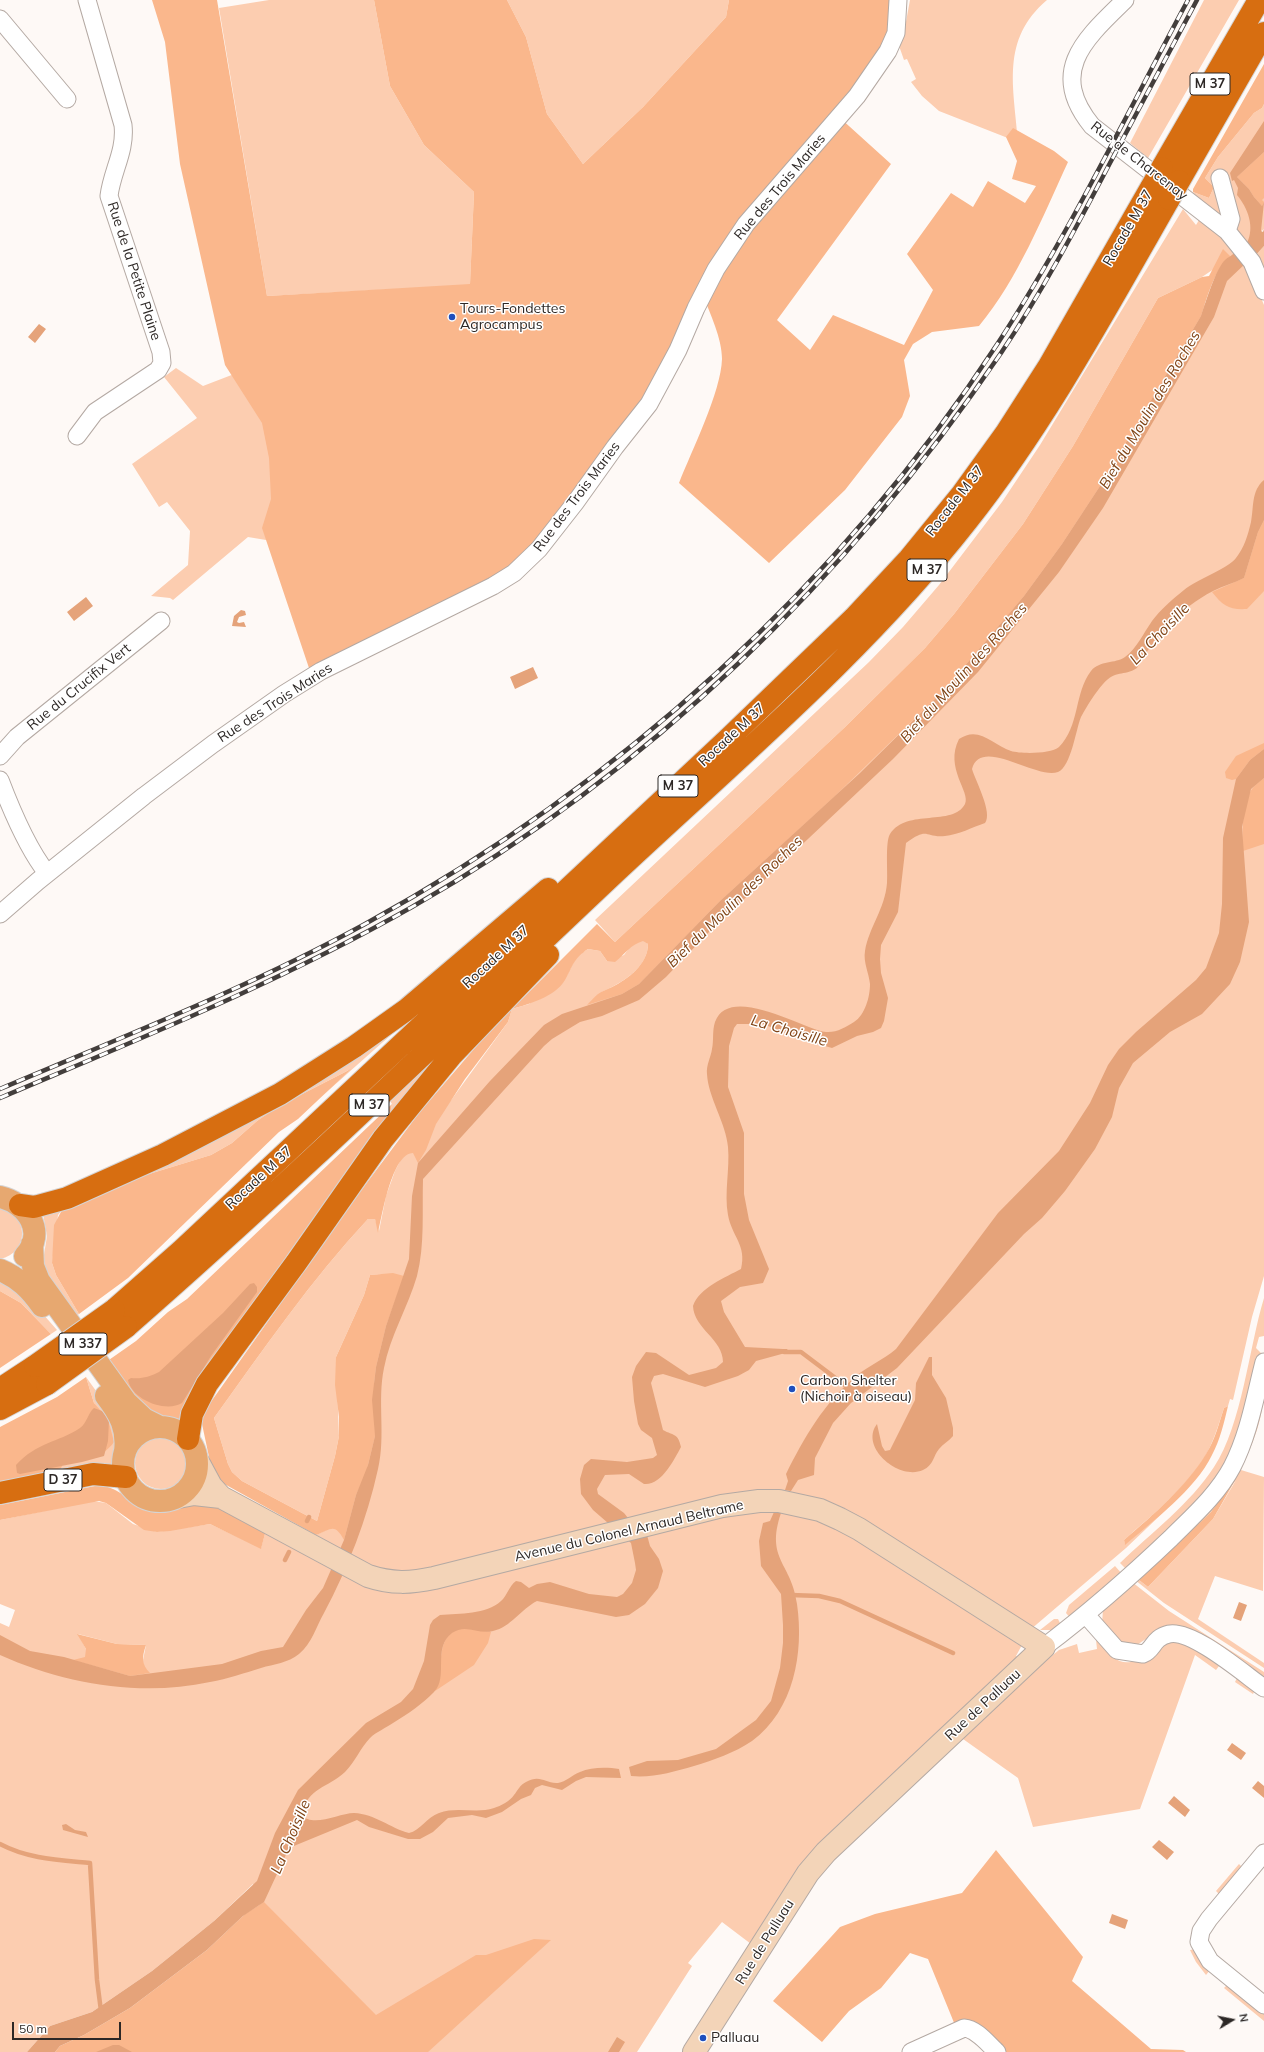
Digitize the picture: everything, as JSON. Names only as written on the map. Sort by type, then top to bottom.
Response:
[{"type":"highway","name":"Rocade M 37","points":[[1166,184],[1259,0]]},
{"type":"highway","name":"Rocade M 37","points":[[0,1409],[41,1375],[120,1318],[195,1267],[279,1189],[602,871],[854,618],[909,560],[962,494],[1006,433],[1264,33]]},
{"type":"highway","points":[[20,1205],[34,1207],[67,1198],[163,1155],[280,1094],[354,1047],[406,1010],[572,868],[602,871],[600,902],[451,1056],[383,1139],[207,1384],[192,1414],[188,1440]]},
{"type":"highway","name":"Rocade M 37","points":[[0,1389],[41,1375]]},
{"type":"highway","name":"D 37","points":[[0,1493],[93,1474],[126,1477]]},
{"type":"main road","points":[[0,1197],[10,1199],[20,1205],[28,1213],[34,1233],[28,1254],[11,1267],[0,1269]]},
{"type":"main road","name":"M 337","points":[[32,1244],[33,1263],[40,1281],[126,1402],[144,1419],[160,1427]]},
{"type":"main road","name":"M 337","points":[[0,1269],[20,1280],[30,1290],[111,1403],[126,1431],[125,1452]]},
{"type":"main road","points":[[160,1427],[170,1429],[188,1440],[194,1449],[197,1460],[197,1472],[193,1482],[186,1491],[178,1497],[157,1501],[147,1499],[138,1494],[126,1477],[123,1465],[125,1452],[131,1441],[137,1435],[150,1429],[160,1427]]},
{"type":"street","name":"Rue de la Petite Plaine","points":[[77,436],[95,412],[158,370],[162,363],[161,352],[109,196],[110,184],[125,140],[123,125],[87,0]]},
{"type":"street","name":"Rue des Trois Maries","points":[[0,914],[47,873],[213,744],[321,671],[493,586],[514,573],[539,549],[649,404],[678,350],[696,308],[716,269],[746,224],[857,96],[877,68],[896,33],[898,0]]},
{"type":"street","name":"Rue de Charcenay","points":[[1125,0],[1092,32],[1079,52],[1073,69],[1073,80],[1077,104],[1083,115],[1092,126],[1227,231],[1252,262],[1264,291]]},
{"type":"street","points":[[0,19],[67,99]]},
{"type":"street","points":[[1220,178],[1231,219],[1227,231]]},
{"type":"street","name":"Rue du Crucifix Vert","points":[[0,756],[17,737],[161,621]]},
{"type":"street","points":[[0,780],[27,840],[47,873]]},
{"type":"street","name":"Rue de Palluau","points":[[694,2052],[808,1873],[826,1852],[1044,1647],[1086,1615],[1130,1577],[1206,1504],[1223,1481],[1238,1454],[1245,1434],[1264,1362]]},
{"type":"street","name":"Avenue du Colonel Arnaud Beltrame","points":[[197,1460],[211,1486],[221,1497],[368,1576],[385,1581],[405,1583],[427,1579],[722,1506],[759,1501],[782,1502],[820,1510],[859,1529],[1044,1647]]},
{"type":"street","name":"Avenue du Colonel Arnaud Beltrame","points":[[178,1497],[194,1494],[221,1497]]},
{"type":"street","points":[[1086,1615],[1117,1650],[1142,1654],[1149,1650],[1155,1641],[1161,1637],[1170,1634],[1187,1636],[1218,1655],[1264,1688]]},
{"type":"street","points":[[1264,1853],[1208,1919],[1201,1931],[1199,1942],[1210,1961],[1264,2005]]},
{"type":"street","points":[[911,2052],[964,2028],[968,2028],[980,2036],[997,2052]]},
{"type":"shaded area","name":"Tours-Fondettes Agrocampus","points":[[152,0],[217,0],[267,296],[470,284],[474,192],[424,145],[390,86],[374,0],[507,0],[526,37],[547,114],[583,164],[643,107],[726,17],[729,0],[898,0],[896,33],[839,117],[891,164],[777,320],[810,350],[833,315],[904,345],[933,290],[907,254],[951,193],[973,207],[988,181],[1025,203],[1036,186],[1012,179],[1017,161],[1006,137],[1013,128],[1054,151],[1068,162],[1039,226],[1006,288],[993,308],[979,326],[932,332],[913,344],[904,360],[910,396],[902,417],[845,490],[769,563],[679,483],[717,388],[722,359],[720,343],[715,326],[703,295],[678,350],[527,562],[310,671],[262,528],[271,499],[269,458],[262,423],[225,365],[180,164],[165,42]]},
{"type":"shaded area","points":[[269,0],[374,0],[390,86],[424,145],[474,192],[470,285],[267,296],[219,8]]},
{"type":"shaded area","points":[[507,0],[729,0],[726,17],[643,107],[583,164],[547,114],[526,37]]},
{"type":"shaded area","points":[[910,0],[1047,0],[1032,15],[1022,31],[1016,48],[1013,65],[1013,83],[1018,142],[939,111],[922,96],[911,82],[916,79],[907,59],[904,60],[898,43],[903,38]]},
{"type":"shaded area","points":[[1204,0],[1239,0],[1148,158],[1130,143]]},
{"type":"shaded area","points":[[1264,64],[1264,104],[1262,108],[1254,113],[1218,157],[1205,178],[1214,187],[1209,198],[1193,192],[1193,189]]},
{"type":"shaded area","points":[[1264,104],[1264,229],[1236,254],[1202,277],[1158,298],[1073,446],[1023,524],[954,614],[925,648],[844,728],[615,942],[595,920],[869,662],[903,627],[939,585],[1002,502],[1040,445],[1183,209],[1196,225],[1199,220],[1218,235],[1223,217],[1195,196],[1193,192],[1209,198],[1214,187],[1205,178],[1218,157],[1254,113],[1262,108]]},
{"type":"shaded area","points":[[1264,152],[1264,198],[1262,200],[1264,202],[1262,206],[1249,189],[1237,177]]},
{"type":"shaded area","points":[[1264,246],[1264,271],[1255,256]]},
{"type":"shaded area","points":[[1223,249],[1231,257],[1221,267],[1216,275],[1201,316],[1102,483],[1062,544],[1024,596],[947,687],[835,796],[719,902],[639,984],[622,994],[587,1005],[598,994],[618,984],[636,970],[645,958],[648,944],[643,941],[635,945],[615,962],[607,961],[600,951],[588,949],[576,960],[561,986],[555,991],[541,999],[512,1009],[597,924],[615,942],[844,728],[925,648],[954,614],[1023,524],[1073,446],[1158,298],[1202,277],[1209,276]]},
{"type":"shaded area","points":[[1243,256],[1264,305],[1264,1276],[1252,1317],[1233,1400],[1230,1399],[1228,1406],[1224,1408],[1213,1440],[1201,1463],[1182,1487],[1124,1540],[1125,1544],[1170,1506],[1126,1548],[1030,1630],[1016,1656],[1018,1657],[957,1720],[755,1947],[722,1922],[688,1963],[692,1966],[637,2052],[310,2052],[253,1884],[214,1921],[152,1971],[92,2012],[50,2026],[27,2052],[0,2052],[0,1623],[9,1627],[15,1610],[0,1604],[0,1520],[93,1501],[106,1503],[133,1524],[157,1532],[210,1524],[261,1548],[266,1530],[316,1535],[328,1529],[384,1274],[370,1275],[364,1295],[336,1357],[339,1436],[317,1521],[242,1481],[232,1472],[228,1464],[214,1418],[269,1341],[347,1242],[368,1219],[375,1219],[379,1231],[386,1196],[402,1157],[452,1099],[508,1022],[512,1009],[529,1004],[567,975],[577,956],[588,949],[600,951],[607,961],[624,955],[632,944],[643,940],[648,944],[647,953],[638,967],[625,979],[602,992],[620,987],[783,835]],"holes":[[[78,1634],[117,1644],[146,1645],[143,1660],[86,1649]]]},
{"type":"shaded area","points":[[176,368],[203,386],[242,371],[285,470],[272,541],[248,537],[173,600],[170,598],[151,596],[188,565],[190,531],[167,502],[159,507],[132,464],[197,418],[164,377]]},
{"type":"shaded area","points":[[1264,520],[1264,591],[1247,609],[1231,608],[1223,604],[1212,592],[1244,578],[1258,532]]},
{"type":"shaded area","points":[[1264,743],[1264,749],[1250,760],[1236,779],[1232,780],[1226,778],[1225,772],[1236,756]]},
{"type":"shaded area","points":[[1264,778],[1264,844],[1243,851],[1244,811],[1246,802],[1252,789]]},
{"type":"shaded area","points":[[512,1009],[508,1022],[465,1079],[436,1124],[426,1150],[418,1163],[413,1153],[406,1156],[399,1163],[385,1200],[378,1233],[375,1219],[368,1219],[347,1242],[269,1341],[214,1418],[228,1464],[232,1472],[242,1481],[317,1521],[339,1436],[339,1417],[335,1385],[336,1357],[364,1295],[370,1275],[393,1273],[404,1276],[386,1326],[376,1367],[374,1383],[375,1436],[366,1473],[356,1495],[344,1540],[341,1534],[335,1529],[316,1535],[219,1481],[212,1471],[202,1424],[202,1417],[208,1406],[351,1204],[419,1113],[486,1035]]},
{"type":"shaded area","points":[[401,1026],[321,1097],[349,1070],[277,1107],[257,1121],[232,1143],[211,1155],[136,1178]]},
{"type":"shaded area","points":[[438,1055],[390,1114],[392,1104],[390,1101]]},
{"type":"shaded area","points":[[351,1069],[298,1119],[279,1132],[128,1278],[79,1314],[56,1275],[52,1263],[54,1225],[62,1210],[136,1178],[211,1155],[232,1143],[257,1121],[277,1107]]},
{"type":"shaded area","points":[[392,1104],[390,1114],[185,1421],[159,1415],[139,1403],[106,1362],[136,1341],[168,1312],[187,1299]]},
{"type":"shaded area","points":[[0,1208],[10,1212],[16,1218],[21,1225],[22,1234],[21,1242],[17,1249],[10,1255],[0,1259]]},
{"type":"shaded area","points":[[62,1210],[58,1215],[52,1263],[56,1275],[79,1314],[75,1317],[51,1282],[43,1261],[47,1236],[43,1214]]},
{"type":"shaded area","points":[[0,1279],[20,1288],[57,1330],[51,1334],[21,1303],[0,1291]]},
{"type":"shaded area","points":[[0,1291],[21,1303],[51,1334],[0,1368]]},
{"type":"shaded area","points":[[1264,1298],[1264,1336],[1259,1337],[1256,1348],[1261,1353],[1247,1410],[1219,1478],[1128,1571],[1120,1563],[1170,1518],[1194,1493],[1214,1467],[1224,1450],[1232,1430],[1238,1408]]},
{"type":"shaded area","points":[[86,1377],[117,1420],[115,1470],[60,1473],[63,1463],[98,1409],[94,1403]]},
{"type":"shaded area","points":[[86,1377],[94,1403],[108,1419],[114,1442],[109,1448],[98,1455],[63,1463],[60,1473],[0,1485],[0,1427],[57,1397]]},
{"type":"shaded area","points":[[1264,1385],[1264,1397],[1260,1418],[1254,1439],[1241,1470],[1264,1477],[1263,1591],[1215,1576],[1198,1619],[1264,1663],[1264,1668],[1164,1603],[1135,1580],[1204,1513]],"holes":[[[1236,1480],[1213,1519],[1148,1587],[1139,1580],[1211,1512]]]},
{"type":"shaded area","points":[[1228,1406],[1217,1443],[1205,1468],[1173,1504],[1125,1545],[1124,1540],[1179,1489],[1198,1466],[1212,1443],[1224,1408]]},
{"type":"shaded area","points":[[161,1437],[171,1439],[179,1445],[185,1453],[187,1463],[185,1473],[179,1481],[171,1487],[161,1489],[151,1487],[143,1481],[137,1473],[135,1463],[137,1453],[143,1445],[151,1439]]},
{"type":"shaded area","points":[[1241,1470],[1213,1519],[1148,1587],[1139,1580],[1211,1512]]},
{"type":"shaded area","points":[[100,1485],[114,1489],[137,1503],[149,1508],[167,1509],[203,1504],[221,1509],[266,1530],[261,1549],[210,1524],[170,1531],[157,1532],[144,1530],[106,1503],[99,1501],[0,1520],[0,1505]]},
{"type":"shaded area","points":[[1115,1566],[1123,1575],[1072,1620],[1066,1613],[1069,1605]]},
{"type":"shaded area","points":[[1132,1582],[1169,1611],[1264,1672],[1264,1679],[1188,1628],[1180,1626],[1159,1630],[1137,1645],[1123,1647],[1102,1625],[1103,1609]]},
{"type":"shaded area","points":[[1054,1619],[1058,1619],[1061,1625],[1055,1630],[1040,1630]]},
{"type":"shaded area","points":[[463,1628],[491,1632],[488,1643],[474,1665],[435,1691],[440,1674],[443,1645],[453,1632]]},
{"type":"shaded area","points":[[77,1634],[117,1644],[146,1645],[143,1660],[145,1667],[150,1673],[130,1676],[73,1660],[85,1657],[86,1649]]},
{"type":"shaded area","points":[[1096,1640],[1111,1656],[1124,1662],[1137,1660],[1163,1645],[1173,1642],[1188,1645],[1219,1666],[1216,1670],[1195,1655],[1140,1809],[1033,1827],[1018,1778],[963,1739],[1022,1680],[1059,1650],[1077,1644],[1079,1653],[1097,1649]]},
{"type":"shaded area","points":[[1237,1678],[1255,1690],[1253,1694],[1235,1682]]},
{"type":"shaded area","points":[[996,1850],[1083,1957],[1072,1981],[1151,2049],[1183,2050],[1186,2052],[997,2052],[957,2030],[928,1959],[910,1953],[881,1988],[849,2011],[822,2042],[773,2001],[840,1927],[875,1914],[962,1893]]},
{"type":"shaded area","points":[[1239,1864],[1243,1868],[1220,1895],[1216,1891]]},
{"type":"shaded area","points":[[264,1902],[376,2015],[476,1955],[486,1955],[534,1939],[551,1940],[428,2052],[55,2052],[60,2046],[84,2035],[130,2008],[207,1950],[245,1914]]},
{"type":"shaded area","points":[[1196,1949],[1210,1970],[1206,1975],[1196,1962],[1190,1950]]},
{"type":"shaded area","points":[[1228,1984],[1264,2013],[1264,2021],[1224,1988]]},
{"type":"water","points":[[1264,121],[1264,152],[1237,177],[1249,189],[1262,206],[1264,202],[1261,231],[1263,232],[1264,229],[1264,246],[1255,256],[1247,243],[1250,231],[1249,218],[1241,200],[1237,195],[1238,188],[1234,180],[1232,181],[1230,173]]},
{"type":"water","name":"Bief du Moulin des Roches","points":[[1235,252],[1247,262],[1227,281],[1214,317],[1103,508],[1059,572],[978,672],[893,759],[708,933],[666,977],[639,1000],[602,1016],[580,1022],[552,1039],[544,1046],[423,1179],[423,1228],[420,1264],[413,1288],[390,1344],[384,1368],[381,1393],[382,1431],[380,1456],[374,1488],[349,1561],[313,1635],[303,1650],[295,1657],[286,1661],[223,1679],[184,1686],[157,1688],[130,1688],[77,1680],[50,1674],[0,1655],[0,1635],[30,1651],[64,1657],[130,1676],[222,1664],[261,1651],[283,1647],[306,1610],[323,1588],[344,1540],[356,1495],[368,1465],[375,1436],[372,1400],[376,1367],[386,1326],[409,1259],[412,1196],[418,1163],[490,1081],[544,1025],[562,1014],[622,994],[639,984],[719,902],[860,773],[947,687],[1024,596],[1062,544],[1102,483],[1201,316],[1211,286],[1221,265]]},
{"type":"water","points":[[39,324],[46,329],[35,343],[28,337]]},
{"type":"water","name":"La Choisille","points":[[1264,480],[1264,520],[1258,532],[1244,578],[1213,591],[1179,614],[1160,634],[1137,668],[1132,671],[1112,676],[1103,684],[1081,717],[1070,756],[1063,769],[1058,772],[1048,773],[997,758],[986,757],[977,760],[972,769],[987,812],[985,823],[960,833],[945,836],[933,836],[926,834],[919,835],[906,843],[898,912],[881,945],[881,973],[888,998],[884,1021],[881,1028],[873,1032],[857,1036],[832,1048],[798,1038],[763,1024],[737,1024],[734,1028],[729,1046],[728,1087],[744,1133],[744,1194],[749,1220],[769,1269],[763,1283],[740,1287],[721,1301],[724,1312],[745,1347],[787,1349],[789,1352],[756,1361],[749,1370],[738,1376],[705,1387],[663,1374],[654,1376],[651,1383],[663,1430],[673,1434],[680,1442],[681,1447],[675,1459],[661,1477],[650,1484],[644,1484],[629,1474],[605,1475],[597,1489],[598,1494],[624,1513],[632,1523],[647,1535],[650,1546],[659,1559],[663,1571],[658,1588],[645,1604],[629,1615],[616,1617],[537,1601],[526,1608],[511,1622],[499,1629],[482,1632],[462,1629],[452,1633],[446,1639],[443,1646],[441,1654],[440,1679],[434,1692],[425,1701],[370,1738],[345,1772],[319,1789],[308,1799],[301,1815],[306,1819],[320,1820],[354,1813],[362,1814],[376,1818],[395,1828],[409,1833],[417,1830],[439,1813],[453,1810],[487,1810],[500,1806],[510,1799],[522,1785],[531,1780],[539,1779],[558,1783],[584,1770],[594,1768],[619,1769],[621,1778],[586,1777],[576,1781],[562,1790],[542,1785],[535,1788],[531,1795],[521,1799],[502,1812],[486,1818],[472,1815],[448,1818],[433,1832],[420,1839],[408,1839],[369,1827],[357,1820],[289,1848],[264,1902],[243,1916],[207,1950],[130,2008],[84,2035],[60,2046],[55,2052],[27,2052],[50,2026],[92,2012],[152,1971],[214,1921],[257,1881],[275,1833],[298,1790],[366,1723],[401,1702],[413,1689],[424,1661],[430,1625],[433,1620],[440,1615],[480,1611],[495,1606],[501,1601],[516,1581],[521,1582],[529,1588],[537,1584],[550,1582],[589,1594],[617,1597],[623,1594],[632,1583],[636,1570],[631,1543],[593,1510],[581,1494],[580,1479],[584,1465],[591,1459],[627,1462],[653,1458],[657,1455],[652,1438],[641,1430],[638,1424],[634,1401],[632,1377],[636,1366],[646,1352],[656,1353],[689,1375],[716,1368],[723,1362],[722,1354],[714,1340],[698,1321],[693,1306],[696,1300],[707,1288],[741,1269],[742,1261],[741,1247],[730,1223],[727,1207],[727,1138],[708,1083],[707,1067],[713,1046],[715,1022],[723,1011],[735,1007],[750,1007],[767,1011],[826,1032],[833,1032],[841,1029],[858,1019],[864,1010],[869,994],[870,984],[865,951],[886,892],[888,838],[898,826],[907,822],[918,819],[951,815],[959,811],[965,804],[966,799],[954,760],[955,750],[959,739],[966,735],[979,735],[1011,751],[1022,753],[1050,751],[1059,747],[1066,739],[1074,720],[1082,689],[1091,671],[1099,665],[1117,661],[1125,657],[1136,645],[1155,617],[1171,601],[1190,586],[1226,566],[1236,558],[1249,532],[1255,494],[1260,484]]},
{"type":"water","points":[[86,597],[93,606],[74,621],[67,612]]},
{"type":"water","points":[[241,610],[245,611],[246,615],[239,617],[237,622],[244,622],[246,627],[232,626],[234,616]]},
{"type":"water","points":[[533,667],[538,678],[515,689],[510,677]]},
{"type":"water","points":[[1264,749],[1264,778],[1251,789],[1242,827],[1249,922],[1240,962],[1230,984],[1202,1014],[1170,1032],[1133,1063],[1119,1088],[1112,1117],[1095,1149],[1065,1191],[1042,1218],[1024,1234],[897,1368],[851,1403],[833,1423],[815,1458],[814,1475],[798,1480],[791,1491],[785,1490],[788,1481],[786,1474],[800,1447],[824,1410],[855,1377],[896,1349],[998,1213],[1059,1151],[1090,1103],[1108,1065],[1119,1049],[1136,1032],[1196,980],[1206,968],[1219,933],[1222,904],[1223,838],[1236,779],[1250,760]]},
{"type":"water","points":[[254,1283],[257,1287],[257,1292],[211,1356],[182,1403],[175,1406],[159,1405],[150,1403],[136,1393],[128,1380],[131,1378],[145,1377],[159,1372],[223,1313],[250,1284]]},
{"type":"water","points":[[929,1357],[932,1357],[932,1375],[946,1398],[953,1428],[953,1436],[939,1449],[927,1468],[913,1472],[903,1471],[884,1460],[877,1452],[873,1442],[873,1433],[877,1424],[882,1446],[885,1451],[890,1450],[915,1400],[916,1383]]},
{"type":"water","points":[[94,1408],[102,1411],[109,1420],[108,1441],[104,1456],[82,1462],[20,1474],[17,1473],[16,1465],[24,1457],[39,1447],[80,1428]]},
{"type":"water","points":[[774,1512],[781,1513],[776,1541],[781,1561],[794,1590],[799,1623],[797,1661],[787,1697],[778,1713],[766,1728],[752,1741],[738,1749],[724,1756],[701,1764],[671,1772],[647,1776],[631,1776],[629,1767],[647,1761],[678,1760],[716,1749],[756,1720],[771,1701],[780,1668],[783,1643],[781,1594],[761,1566],[759,1541],[763,1523],[770,1521]]},
{"type":"water","points":[[1239,1602],[1247,1605],[1241,1621],[1233,1618]]},
{"type":"water","points":[[1232,1743],[1246,1753],[1241,1760],[1227,1750]]},
{"type":"water","points":[[1258,1781],[1264,1786],[1264,1798],[1252,1788]]},
{"type":"water","points":[[1174,1796],[1190,1810],[1185,1817],[1168,1803]]},
{"type":"water","points":[[66,1824],[75,1830],[86,1832],[88,1837],[63,1830],[62,1825]]},
{"type":"water","points":[[1159,1840],[1174,1852],[1167,1860],[1152,1847]]},
{"type":"water","points":[[1112,1914],[1128,1920],[1125,1929],[1109,1923]]},
{"type":"water","points":[[617,2037],[625,2042],[619,2052],[608,2052]]},
{"type":"water","points":[[113,2045],[119,2045],[132,2052],[96,2052]]},
{"type":"waterway","points":[[784,1352],[801,1352],[850,1389]]},
{"type":"waterway","points":[[307,1521],[309,1517]]},
{"type":"waterway","points":[[285,1560],[289,1552]]},
{"type":"waterway","points":[[791,1595],[819,1596],[840,1601],[953,1653]]},
{"type":"waterway","points":[[0,1844],[33,1856],[55,1860],[90,1863],[97,1980],[101,2011]]},
{"type":"railway","points":[[0,1089],[230,991],[365,924],[459,869],[549,809],[635,743],[717,672],[795,597],[868,517],[936,432],[998,343],[1049,260],[1188,0]]},
{"type":"railway","points":[[0,1098],[260,985],[412,907],[499,854],[582,795],[662,732],[738,664],[810,592],[878,516],[941,436],[1001,353],[1031,307],[1058,260],[1197,0]]},
{"type":"place","name":"Tours-Fondettes Agrocampus","points":[[452,317]]},
{"type":"place","name":"Carbon Shelter (Nichoir à oiseau)","points":[[792,1389]]},
{"type":"place","name":"Palluau","points":[[703,2038]]}]
